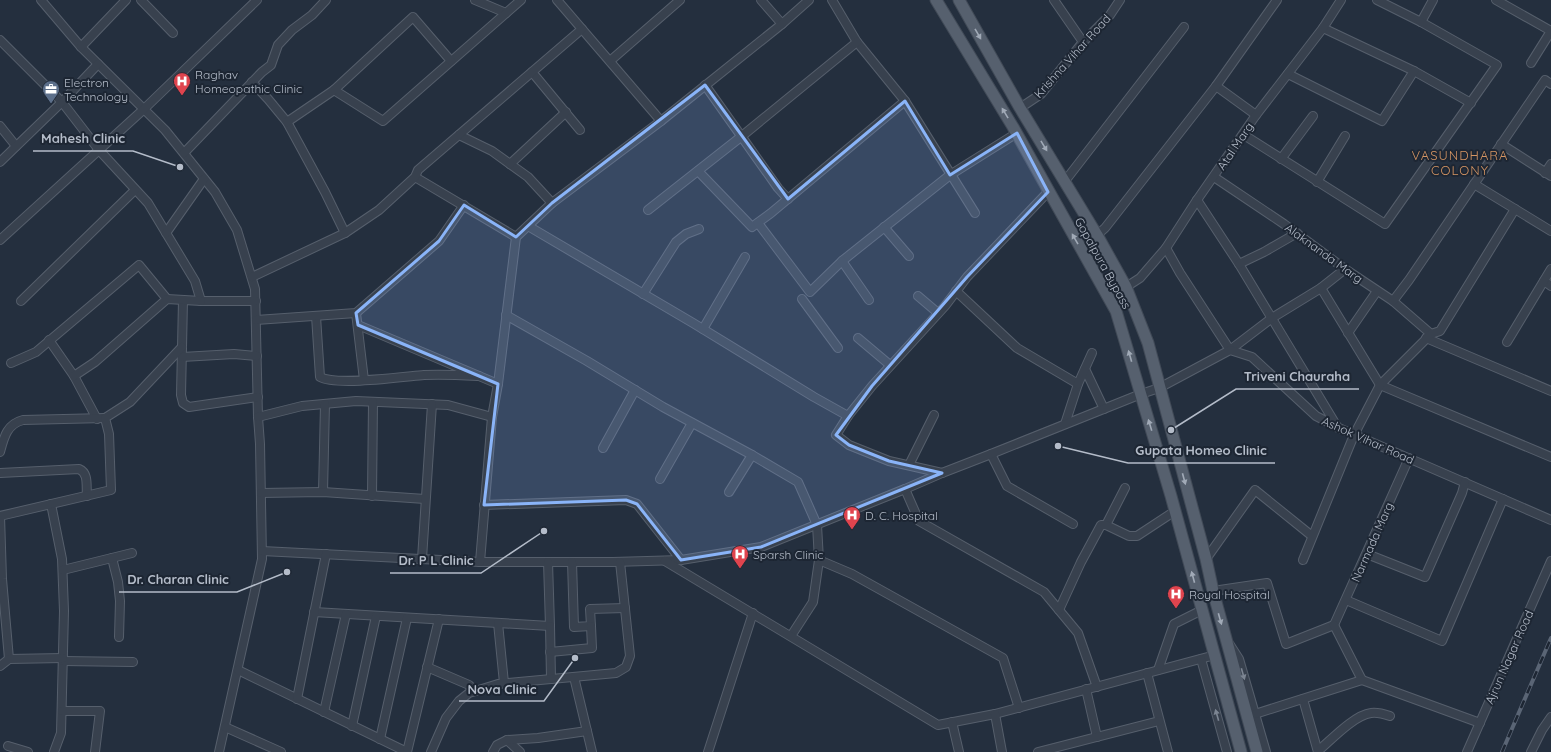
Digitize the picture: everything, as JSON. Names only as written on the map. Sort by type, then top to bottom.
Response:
[{"type":"main road","name":"Gopalpura Bypass","points":[[936,0],[1017,134],[1116,312],[1175,512],[1241,752]]},
{"type":"main road","name":"Gopalpura Bypass","points":[[959,0],[1020,108],[1098,235],[1126,287],[1148,343],[1206,559],[1232,663],[1257,752]]},
{"type":"street","points":[[41,0],[81,47],[165,130],[215,192],[237,230],[255,289],[262,559],[219,752]]},
{"type":"street","points":[[81,47],[126,0]]},
{"type":"street","points":[[141,0],[173,32]]},
{"type":"street","points":[[0,240],[144,109],[257,0]]},
{"type":"street","points":[[184,153],[252,82],[271,65],[278,45],[292,30],[312,15],[326,0]]},
{"type":"street","points":[[475,0],[506,13]]},
{"type":"street","points":[[334,90],[383,121],[521,0]]},
{"type":"street","points":[[557,0],[661,121]]},
{"type":"street","points":[[610,62],[680,0]]},
{"type":"street","points":[[761,0],[782,24]]},
{"type":"street","points":[[480,562],[492,417],[516,237],[552,203],[661,121],[782,24],[809,0]]},
{"type":"street","points":[[832,0],[857,42],[905,101],[975,213]]},
{"type":"street","points":[[1054,0],[1083,42]]},
{"type":"street","name":"Krishna Vihar Road","points":[[1020,108],[1041,94],[1083,42],[1110,15],[1120,0]]},
{"type":"street","points":[[1098,235],[1216,86],[1277,0]]},
{"type":"street","name":"Atal Marg","points":[[1126,287],[1140,278],[1166,248],[1197,200],[1244,135],[1256,115],[1323,28],[1341,0]]},
{"type":"street","points":[[1244,135],[1385,224],[1497,65],[1421,22],[1377,0]]},
{"type":"street","points":[[1421,22],[1433,0]]},
{"type":"street","points":[[1496,0],[1551,31],[1548,41],[1531,63]]},
{"type":"street","points":[[287,122],[334,90],[413,17],[451,61]]},
{"type":"street","points":[[1065,181],[1184,27]]},
{"type":"street","points":[[1323,28],[1414,71],[1471,103]]},
{"type":"street","points":[[252,277],[345,233],[379,210],[415,177],[418,170],[582,29]]},
{"type":"street","points":[[0,40],[62,102],[99,150],[148,203],[195,281],[201,301]]},
{"type":"street","points":[[648,210],[742,136],[857,42]]},
{"type":"street","points":[[0,162],[62,102],[98,64]]},
{"type":"street","points":[[1288,74],[1382,121],[1414,71]]},
{"type":"street","points":[[532,72],[580,130]]},
{"type":"street","points":[[1393,301],[1409,280],[1545,80],[1551,84]]},
{"type":"street","points":[[252,82],[287,122],[325,192],[345,233]]},
{"type":"street","points":[[705,85],[778,188],[788,199]]},
{"type":"street","points":[[1216,86],[1256,115]]},
{"type":"street","points":[[698,171],[752,228],[905,101]]},
{"type":"street","points":[[510,164],[566,112]]},
{"type":"street","points":[[1281,159],[1312,116]]},
{"type":"street","points":[[0,126],[16,146]]},
{"type":"street","points":[[838,348],[799,302],[842,261],[950,175],[1017,134]]},
{"type":"street","points":[[459,136],[492,151],[528,177],[552,203]]},
{"type":"street","points":[[1317,182],[1345,136]]},
{"type":"street","points":[[1502,144],[1548,174],[1551,164]]},
{"type":"street","points":[[415,177],[516,237]]},
{"type":"street","name":"Alaknanda Marg","points":[[1214,177],[1297,233],[1345,269],[1393,301],[1429,336],[1551,391]]},
{"type":"street","points":[[166,233],[204,179]]},
{"type":"street","points":[[1474,184],[1551,231]]},
{"type":"street","points":[[20,301],[135,190]]},
{"type":"street","points":[[942,472],[889,461],[849,445],[836,435],[848,416],[890,365],[938,313],[967,277],[1048,192]]},
{"type":"street","points":[[1197,200],[1239,264],[1339,428]]},
{"type":"street","points":[[256,320],[356,313],[439,241],[464,205]]},
{"type":"street","points":[[1303,560],[1354,435],[1380,386],[1429,336],[1440,330],[1515,209]]},
{"type":"street","points":[[758,223],[810,292]]},
{"type":"street","points":[[528,226],[848,416]]},
{"type":"street","points":[[884,227],[909,256]]},
{"type":"street","points":[[643,294],[676,242],[686,234],[699,229]]},
{"type":"street","points":[[1239,264],[1264,252],[1297,233]]},
{"type":"street","points":[[1166,248],[1180,273],[1230,350]]},
{"type":"street","points":[[703,329],[745,257]]},
{"type":"street","points":[[842,261],[869,300]]},
{"type":"street","points":[[11,363],[36,352],[139,265],[167,299]]},
{"type":"street","points":[[262,551],[480,562],[620,562],[681,560],[761,548],[905,489],[942,472],[1159,388],[1230,350],[1272,318],[1321,288],[1345,269]]},
{"type":"street","points":[[1508,342],[1547,283],[1551,269]]},
{"type":"street","points":[[1321,288],[1380,386],[1551,457]]},
{"type":"street","points":[[956,291],[1017,348],[1078,384]]},
{"type":"street","points":[[1348,333],[1377,291]]},
{"type":"street","points":[[918,296],[938,313]]},
{"type":"street","points":[[74,376],[95,362],[167,299],[201,301],[256,301]]},
{"type":"street","points":[[183,300],[181,395],[183,403],[186,406],[258,397]]},
{"type":"street","points":[[356,313],[364,380]]},
{"type":"street","points":[[506,315],[692,423],[752,455],[798,482],[817,525],[820,560],[813,602],[791,636]]},
{"type":"street","points":[[316,316],[320,377],[329,380],[364,380],[437,375],[479,376]]},
{"type":"street","points":[[358,325],[479,376],[497,388]]},
{"type":"street","points":[[858,338],[890,365]]},
{"type":"street","points":[[9,659],[1,561],[0,516],[111,490],[109,434],[101,418],[49,340]]},
{"type":"street","points":[[0,452],[6,433],[16,422],[24,420],[101,418],[130,402],[182,347]]},
{"type":"street","name":"Ashok Vihar Road","points":[[1230,350],[1252,357],[1316,416],[1354,435],[1551,520]]},
{"type":"street","points":[[1065,424],[1078,384],[1092,353]]},
{"type":"street","points":[[182,356],[234,354],[257,356]]},
{"type":"street","points":[[1085,369],[1104,409]]},
{"type":"street","points":[[603,448],[635,390]]},
{"type":"street","points":[[258,417],[302,406],[356,401],[448,404],[492,417]]},
{"type":"street","points":[[372,496],[373,402]]},
{"type":"street","points":[[323,492],[325,404]]},
{"type":"street","points":[[422,559],[432,404]]},
{"type":"street","points":[[909,465],[934,415]]},
{"type":"street","points":[[660,479],[692,423]]},
{"type":"street","points":[[991,454],[1007,486],[1072,524]]},
{"type":"street","points":[[729,492],[752,455]]},
{"type":"street","name":"Narmada Marg","points":[[1334,626],[1410,458]]},
{"type":"street","points":[[0,474],[79,469],[84,471],[86,475],[87,496]]},
{"type":"street","points":[[1367,554],[1425,577],[1462,493],[1465,482]]},
{"type":"street","points":[[1106,525],[1125,488]]},
{"type":"street","points":[[905,489],[919,521],[1044,592],[1078,633],[1097,687]]},
{"type":"street","points":[[1206,559],[1255,490],[1312,536]]},
{"type":"street","points":[[261,492],[323,492],[425,499]]},
{"type":"street","points":[[1346,600],[1442,641],[1503,498]]},
{"type":"street","points":[[484,504],[626,500],[637,504],[681,560]]},
{"type":"street","points":[[50,504],[63,570],[61,733],[54,752]]},
{"type":"street","points":[[1059,610],[1097,530],[1101,525],[1106,525],[1129,536],[1137,536],[1175,512]]},
{"type":"street","points":[[63,570],[132,553]]},
{"type":"street","points":[[297,699],[326,554]]},
{"type":"street","points":[[112,558],[118,582],[119,637]]},
{"type":"street","points":[[820,560],[852,574],[1003,658],[1019,708]]},
{"type":"street","points":[[664,561],[938,725],[995,714],[1215,656]]},
{"type":"street","name":"Ajrun Nagar Road","points":[[1467,752],[1551,561]]},
{"type":"street","points":[[548,562],[551,679]]},
{"type":"street","points":[[572,562],[574,627],[591,626]]},
{"type":"street","points":[[431,752],[446,718],[459,701],[469,693],[504,683],[616,673],[626,667],[630,656],[620,562]]},
{"type":"street","points":[[1213,591],[1267,583],[1286,644],[1334,626],[1362,680]]},
{"type":"street","points":[[550,652],[592,648],[590,610],[625,608]]},
{"type":"street","points":[[1158,670],[1174,624],[1202,610]]},
{"type":"street","points":[[314,612],[550,626]]},
{"type":"street","points":[[708,752],[753,613]]},
{"type":"street","points":[[324,712],[346,614]]},
{"type":"street","points":[[352,726],[376,616]]},
{"type":"street","points":[[380,739],[407,618]]},
{"type":"street","points":[[238,670],[407,752],[438,620]]},
{"type":"street","points":[[498,623],[504,683]]},
{"type":"street","points":[[1226,640],[1239,659],[1266,752]]},
{"type":"street","points":[[0,666],[9,659],[134,662]]},
{"type":"street","points":[[1201,659],[1228,752]]},
{"type":"street","points":[[427,667],[469,686],[475,691]]},
{"type":"street","points":[[1147,673],[1168,752]]},
{"type":"street","points":[[574,677],[592,752]]},
{"type":"street","points":[[1255,714],[1362,680],[1480,723]]},
{"type":"street","points":[[1086,690],[1097,737]]},
{"type":"street","points":[[1303,698],[1318,752],[1363,715],[1371,713],[1390,716]]},
{"type":"street","points":[[62,711],[100,712],[95,752]]},
{"type":"street","points":[[995,714],[1002,752]]},
{"type":"street","points":[[1531,752],[1542,730],[1551,717]]},
{"type":"street","points":[[1038,752],[1160,721]]},
{"type":"street","points":[[952,722],[959,752]]},
{"type":"street","points":[[225,727],[281,752]]},
{"type":"street","points":[[493,752],[497,745],[508,740],[538,738],[587,731]]},
{"type":"street","points":[[508,740],[520,752]]},
{"type":"street","points":[[8,746],[28,752]]},
{"type":"highlighted area","points":[[705,85],[788,199],[905,101],[950,175],[1017,133],[1048,192],[967,277],[872,386],[836,435],[849,445],[889,461],[942,473],[761,547],[681,560],[637,504],[626,500],[484,505],[498,384],[358,325],[356,313],[439,241],[464,205],[516,237],[552,203]]},
{"type":"railway","points":[[1502,752],[1551,638]]},
{"type":"place","name":"Raghav Homeopathic Clinic","points":[[182,96]]},
{"type":"place","name":"Electron Technology","points":[[51,104]]},
{"type":"place","name":"Mahesh Clinic","points":[[180,167]]},
{"type":"place","name":"Triveni Chauraha","points":[[1171,430]]},
{"type":"place","name":"Gupata Homeo Clinic","points":[[1058,446]]},
{"type":"place","name":"D. C. Hospital","points":[[852,530]]},
{"type":"place","name":"Dr. P L Clinic","points":[[544,531]]},
{"type":"place","name":"Sparsh Clinic","points":[[740,569]]},
{"type":"place","name":"Dr. Charan Clinic","points":[[287,572]]},
{"type":"place","name":"Royal Hospital","points":[[1176,609]]},
{"type":"place","name":"Nova Clinic","points":[[575,658]]},
{"type":"district","name":"VASUNDHARA COLONY","points":[[1460,162]]}]
